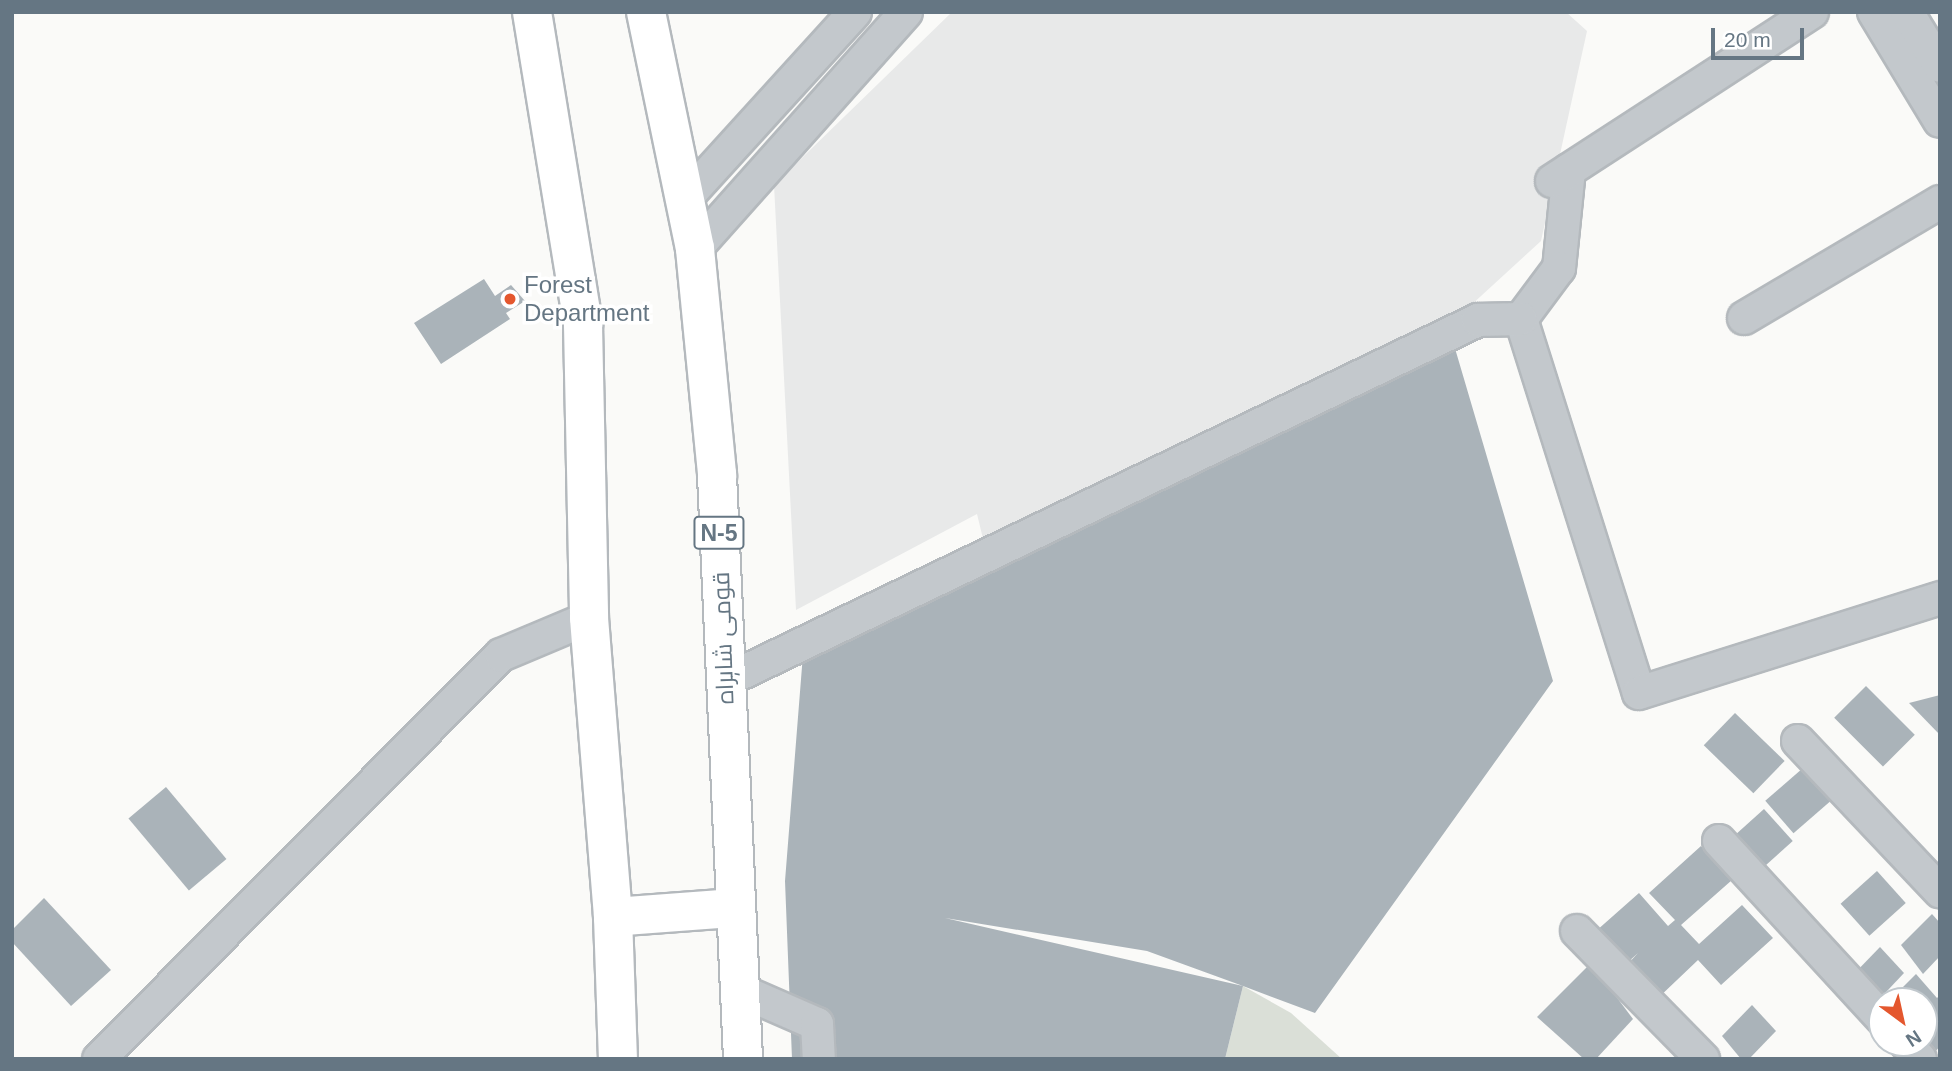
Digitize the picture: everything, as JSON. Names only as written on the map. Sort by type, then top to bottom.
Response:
[{"type":"highway","points":[[532,12],[583,325],[589,618],[613,917],[618,1059]]},
{"type":"highway","name":"قومی شاہراہ","points":[[646,12],[695,249],[717,475],[733,908],[743,1059]]},
{"type":"highway","points":[[613,917],[733,908]]},
{"type":"street","points":[[684,200],[855,12]]},
{"type":"street","points":[[695,249],[906,12]]},
{"type":"street","points":[[1521,319],[1559,268],[1558,177],[1812,12]]},
{"type":"street","points":[[1874,12],[1940,121]]},
{"type":"street","points":[[1907,12],[1940,66]]},
{"type":"street","points":[[1744,318],[1940,202]]},
{"type":"street","points":[[1521,319],[1639,693],[1940,598]]},
{"type":"street","points":[[724,681],[1478,320],[1521,319]]},
{"type":"street","points":[[101,1058],[501,655],[589,618]]},
{"type":"street","points":[[1798,741],[1940,891]]},
{"type":"street","points":[[1719,841],[1868,1002]]},
{"type":"street","points":[[1577,930],[1703,1059]]},
{"type":"street","points":[[740,990],[817,1024],[818,1059]]},
{"type":"shaded area","points":[[952,12],[1566,12],[1587,31],[1541,241],[1469,307],[985,547],[977,514],[796,610],[774,185]]},
{"type":"shaded area","points":[[1243,986],[1291,1013],[1342,1059],[1225,1059]]},
{"type":"building","points":[[484,279],[495,296],[511,285],[525,301],[506,313],[510,319],[441,364],[414,323]]},
{"type":"building","points":[[1454,345],[1553,681],[1315,1013],[1243,986],[1225,1059],[792,1059],[785,881],[803,654]],"holes":[[[945,918],[1147,951],[1243,986]]]},
{"type":"building","points":[[1866,686],[1915,735],[1883,767],[1834,718]]},
{"type":"building","points":[[1940,695],[1940,735],[1909,703]]},
{"type":"building","points":[[1735,713],[1785,761],[1753,793],[1704,745]]},
{"type":"building","points":[[1803,768],[1831,800],[1793,833],[1765,801]]},
{"type":"building","points":[[166,787],[226,859],[189,891],[128,818]]},
{"type":"building","points":[[1764,809],[1793,841],[1756,874],[1728,842]]},
{"type":"building","points":[[1701,846],[1732,880],[1681,925],[1699,944],[1742,905],[1773,938],[1721,985],[1698,960],[1656,1000],[1625,967],[1638,953],[1616,973],[1587,939],[1639,893],[1668,926],[1675,920],[1649,893]]},
{"type":"building","points":[[1877,871],[1906,903],[1869,936],[1841,904]]},
{"type":"building","points":[[44,898],[111,970],[71,1006],[12,942],[12,930]]},
{"type":"building","points":[[1932,914],[1940,923],[1940,956],[1923,974],[1901,945]]},
{"type":"building","points":[[1880,947],[1904,973],[1891,987],[1868,987],[1868,1002],[1850,978]]},
{"type":"building","points":[[1591,963],[1633,1019],[1596,1059],[1584,1059],[1537,1017]]},
{"type":"building","points":[[1916,974],[1927,987],[1903,987]]},
{"type":"building","points":[[1940,995],[1940,1046],[1938,1048]]},
{"type":"building","points":[[1752,1005],[1776,1031],[1749,1059],[1741,1059],[1722,1036]]},
{"type":"place","name":"Forest Department","points":[[510,299]]}]
